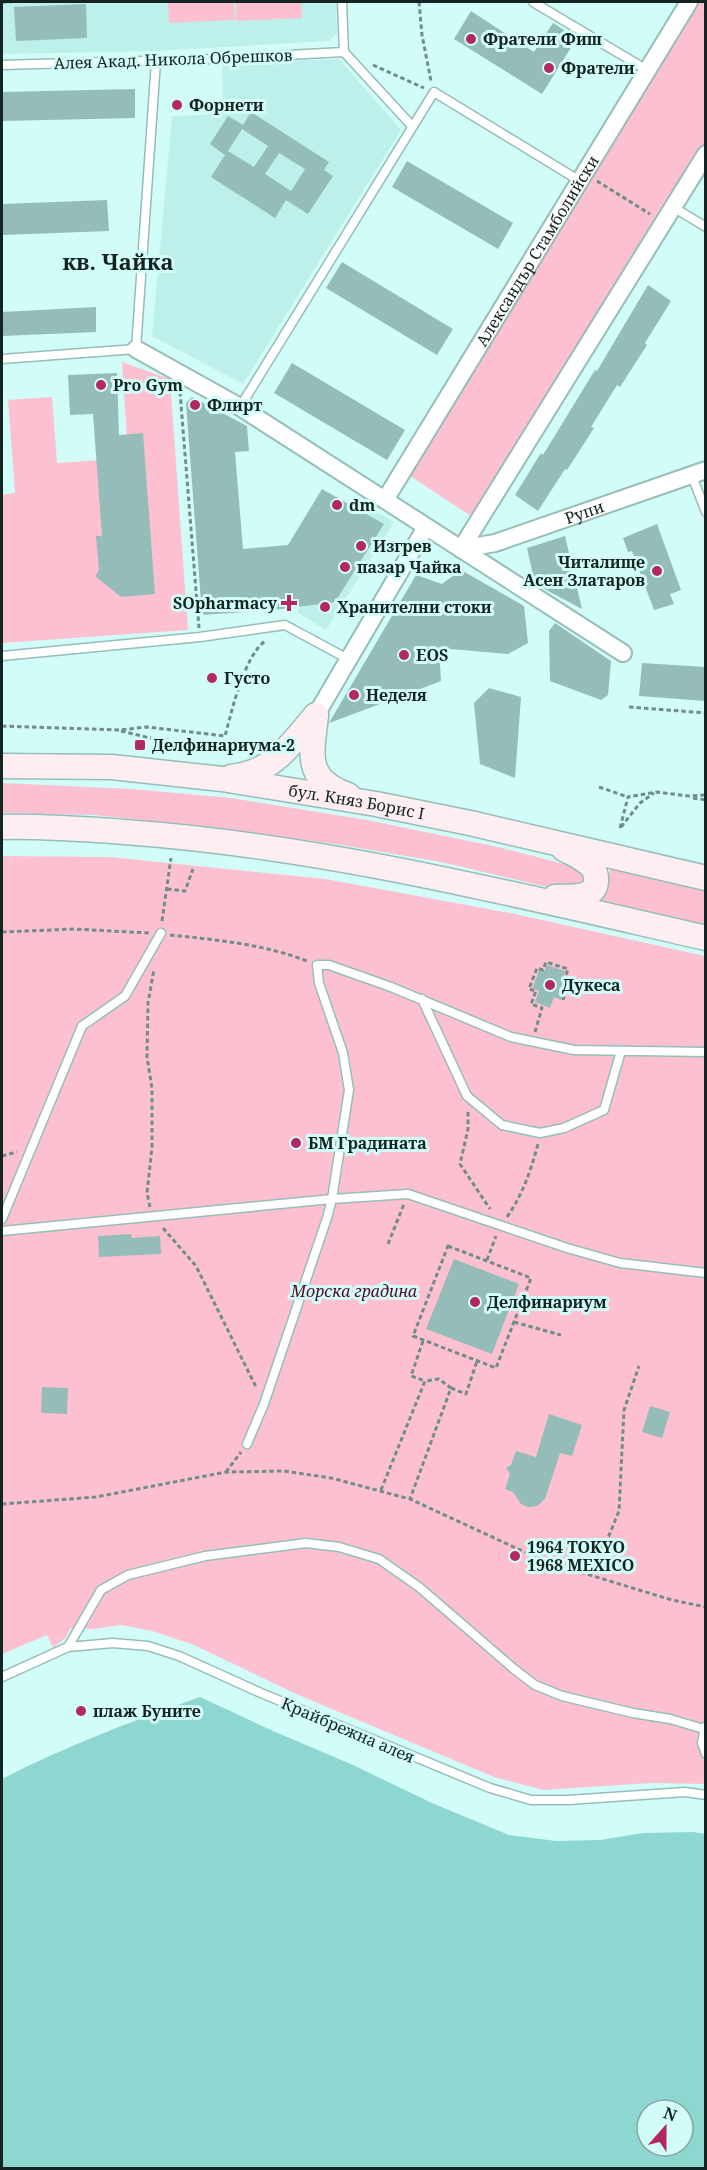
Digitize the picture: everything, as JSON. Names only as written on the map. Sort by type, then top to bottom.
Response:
[{"type":"main road","points":[[222,779],[242,776],[267,767],[283,753],[315,716]]},
{"type":"main road","points":[[315,716],[311,760],[319,778],[339,791],[376,804]]},
{"type":"main road","name":"бул. Княз Борис I","points":[[2,766],[112,767],[222,779],[376,804],[545,839],[705,878]]},
{"type":"main road","points":[[2,772],[52,767]]},
{"type":"main road","points":[[2,820],[48,826],[182,836],[376,864],[705,938]]},
{"type":"main road","points":[[2,827],[48,826]]},
{"type":"main road","points":[[528,897],[578,896],[594,889],[596,882],[594,869],[588,863],[545,839]]},
{"type":"street","name":"Александър Стамболийски","points":[[385,500],[689,2]]},
{"type":"street","points":[[461,549],[705,154]]},
{"type":"street","points":[[136,349],[240,406],[623,653]]},
{"type":"street","name":"Рупи","points":[[461,549],[495,543],[699,473]]},
{"type":"street","points":[[315,716],[426,526]]},
{"type":"lane","points":[[342,2],[344,52],[412,126]]},
{"type":"lane","points":[[535,2],[647,70]]},
{"type":"lane","name":"Алея Акад. Никола Обрешков","points":[[2,65],[156,61],[344,52]]},
{"type":"lane","points":[[2,359],[136,349],[156,61]]},
{"type":"lane","points":[[240,406],[434,92],[580,181]]},
{"type":"lane","points":[[673,207],[705,227]]},
{"type":"lane","points":[[699,473],[705,512]]},
{"type":"lane","points":[[2,656],[200,637],[285,625],[348,659]]},
{"type":"lane","points":[[2,1218],[82,1026],[126,996],[160,933]]},
{"type":"lane","points":[[247,1444],[264,1404],[332,1199],[349,1090],[343,1053],[319,983],[318,965],[329,965],[422,999],[511,1037],[532,1043],[574,1050],[705,1052]]},
{"type":"lane","points":[[422,999],[467,1096],[502,1125],[540,1133],[564,1128],[604,1110],[621,1052]]},
{"type":"lane","points":[[2,1231],[332,1199],[408,1194],[567,1248],[620,1263],[705,1273]]},
{"type":"lane","points":[[68,1647],[101,1590],[128,1575],[205,1556],[306,1543],[339,1546],[378,1559],[419,1587],[514,1669],[535,1684],[562,1696],[705,1728],[702,1743],[705,1754]]},
{"type":"lane","name":"Крайбрежна алея","points":[[2,1677],[68,1647],[113,1643],[148,1646],[179,1656],[372,1740],[490,1788],[531,1800],[568,1800],[685,1792],[705,1795]]},
{"type":"path","points":[[2,2],[11,2]]},
{"type":"path","points":[[419,2],[422,35],[434,92]]},
{"type":"path","points":[[344,52],[434,92]]},
{"type":"path","points":[[580,181],[589,186],[593,178],[657,219],[667,203],[673,207]]},
{"type":"path","points":[[178,372],[200,637]]},
{"type":"path","points":[[225,736],[235,698],[257,647],[285,625]]},
{"type":"path","points":[[629,707],[705,713]]},
{"type":"path","points":[[2,726],[119,730],[147,727],[225,736],[234,743]]},
{"type":"path","points":[[119,730],[150,738],[215,746]]},
{"type":"path","points":[[598,787],[628,798],[656,792],[705,800]]},
{"type":"path","points":[[628,798],[620,828],[640,803],[656,792]]},
{"type":"path","points":[[689,796],[705,795]]},
{"type":"path","points":[[160,933],[171,858]]},
{"type":"path","points":[[167,889],[185,891],[193,869]]},
{"type":"path","points":[[532,1043],[542,1008],[531,1004],[536,991],[529,989],[537,968],[543,970],[546,962],[568,969],[565,978],[570,981],[563,999]]},
{"type":"path","points":[[154,968],[148,1003],[147,1057],[152,1088],[152,1147],[147,1193],[153,1216],[196,1266],[264,1404]]},
{"type":"path","points":[[467,1096],[468,1129],[460,1164],[500,1226]]},
{"type":"path","points":[[487,1261],[500,1226],[518,1202],[531,1171],[540,1133]]},
{"type":"path","points":[[388,1244],[408,1194]]},
{"type":"path","points":[[448,1246],[487,1261],[531,1278],[496,1368],[413,1336],[448,1246]]},
{"type":"path","points":[[514,1322],[561,1335]]},
{"type":"path","points":[[424,1340],[411,1376],[425,1381],[439,1379],[451,1388],[466,1394],[477,1361]]},
{"type":"path","points":[[581,1572],[608,1538],[619,1511],[624,1410],[639,1366]]},
{"type":"path","points":[[381,1490],[425,1381]]},
{"type":"path","points":[[410,1499],[451,1388]]},
{"type":"path","points":[[226,1472],[247,1444]]},
{"type":"path","points":[[2,1504],[96,1497],[226,1472],[284,1471],[331,1478],[410,1499],[544,1561],[672,1600],[705,1607]]},
{"type":"shaded area","points":[[2,2],[336,2],[337,33],[329,41],[157,51],[2,54]]},
{"type":"shaded area","points":[[339,59],[401,130],[243,384],[152,336],[172,116],[205,115],[223,101],[222,63]]},
{"type":"shaded area","name":"пазар Чайка","points":[[364,504],[394,522],[326,630],[297,612]]},
{"type":"shaded area","points":[[200,1697],[432,1803],[509,1835],[556,1841],[600,1840],[643,1833],[693,1832],[705,1834],[705,2168],[2,2168],[2,1779],[125,1725]]},
{"type":"green space","points":[[168,2],[234,2],[235,20],[169,23]]},
{"type":"green space","points":[[236,2],[301,2],[302,18],[236,21]]},
{"type":"green space","points":[[696,2],[705,2],[705,144],[474,518],[407,474]]},
{"type":"green space","points":[[122,362],[170,379],[188,630],[2,643],[2,495],[15,493],[8,400],[52,397],[57,463],[128,458]]},
{"type":"green space","points":[[2,783],[132,789],[231,798],[367,820],[498,847],[564,864],[581,870],[586,875],[586,884],[568,892],[441,862],[335,844],[217,828],[94,815],[2,813]]},
{"type":"green space","name":"Морска градина","points":[[2,856],[110,857],[325,879],[515,914],[705,956],[705,1784],[651,1783],[543,1790],[494,1777],[296,1694],[194,1645],[152,1631],[121,1625],[93,1629],[71,1628],[65,1638],[53,1648],[47,1635],[2,1654]]},
{"type":"green space","points":[[613,865],[705,888],[705,929],[603,905],[601,899],[608,890],[610,869]]},
{"type":"building","points":[[86,4],[87,38],[16,41],[14,7]]},
{"type":"building","points":[[471,11],[534,52],[553,23],[577,38],[542,94],[454,39]]},
{"type":"building","points":[[135,89],[135,118],[2,121],[2,92]]},
{"type":"building","points":[[251,112],[329,162],[324,170],[333,176],[308,214],[286,200],[275,218],[211,177],[225,155],[210,144],[228,116],[243,125]],"holes":[[[242,129],[268,146],[254,167],[228,151]],[[279,153],[305,169],[291,191],[265,174]]]},
{"type":"building","points":[[407,161],[513,223],[498,249],[392,187]]},
{"type":"building","points":[[107,200],[109,231],[2,235],[2,204]]},
{"type":"building","points":[[342,262],[453,329],[437,355],[326,288]]},
{"type":"building","points":[[648,285],[671,301],[645,343],[647,345],[620,387],[617,385],[591,427],[594,428],[538,511],[515,495],[541,453],[543,455],[595,370],[597,371]]},
{"type":"building","points":[[96,307],[96,332],[2,336],[2,312]]},
{"type":"building","points":[[292,363],[405,430],[387,460],[274,393]]},
{"type":"building","points":[[117,373],[119,435],[143,433],[155,594],[121,597],[95,576],[99,570],[96,536],[102,536],[93,414],[70,415],[68,375]]},
{"type":"building","points":[[192,397],[247,426],[249,451],[235,452],[243,549],[288,545],[322,489],[384,524],[335,602],[273,610],[202,615],[186,403]]},
{"type":"building","name":"Читалище Асен Златаров","points":[[657,524],[681,590],[670,594],[674,604],[654,610],[632,551],[628,552],[623,538]]},
{"type":"building","points":[[565,536],[582,609],[535,584],[527,548]]},
{"type":"building","points":[[461,570],[524,606],[528,643],[508,654],[439,648],[441,681],[329,723],[416,575],[442,584]]},
{"type":"building","points":[[555,623],[611,661],[608,695],[601,700],[550,681],[549,631]]},
{"type":"building","points":[[642,663],[705,667],[705,701],[639,696]]},
{"type":"building","points":[[489,688],[521,697],[515,778],[480,764],[474,703]]},
{"type":"building","name":"Дукеса","points":[[547,965],[565,971],[562,980],[568,982],[561,1000],[554,997],[550,1008],[535,1002],[539,991],[533,988],[539,970],[544,972]]},
{"type":"building","points":[[131,1234],[132,1238],[160,1236],[161,1254],[99,1257],[98,1236]]},
{"type":"building","name":"Делфинариум","points":[[454,1259],[519,1284],[492,1354],[426,1329]]},
{"type":"building","points":[[42,1387],[68,1388],[67,1414],[41,1413]]},
{"type":"building","points":[[650,1406],[670,1412],[662,1438],[642,1432]]},
{"type":"building","points":[[549,1414],[582,1425],[572,1456],[560,1453],[545,1499],[537,1506],[528,1507],[521,1504],[513,1492],[505,1489],[510,1474],[506,1468],[511,1465],[516,1451],[536,1457]]},
{"type":"place","name":"Фратели Фиш","points":[[471,39]]},
{"type":"place","name":"Фратели","points":[[549,68]]},
{"type":"place","name":"Форнети","points":[[177,105]]},
{"type":"place","name":"Pro Gym","points":[[101,385]]},
{"type":"place","name":"Флирт","points":[[195,405]]},
{"type":"place","name":"dm","points":[[337,505]]},
{"type":"place","name":"Изгрев","points":[[361,546]]},
{"type":"place","name":"пазар Чайка","points":[[345,567]]},
{"type":"place","name":"Читалище Асен Златаров","points":[[657,571]]},
{"type":"place","name":"SOpharmacy","points":[[289,603]]},
{"type":"place","name":"Хранителни стоки","points":[[325,607]]},
{"type":"place","name":"EOS","points":[[404,655]]},
{"type":"place","name":"Густо","points":[[212,678]]},
{"type":"place","name":"Неделя","points":[[354,695]]},
{"type":"place","name":"Делфинариума-2","points":[[140,745]]},
{"type":"place","name":"Дукеса","points":[[550,985]]},
{"type":"place","name":"БМ Градината","points":[[296,1143]]},
{"type":"place","name":"Делфинариум","points":[[475,1302]]},
{"type":"place","name":"1964 TOKYO 1968 MEXICO","points":[[515,1556]]},
{"type":"place","name":"плаж Буните","points":[[81,1711]]},
{"type":"district","name":"кв. Чайка","points":[[118,262]]}]
